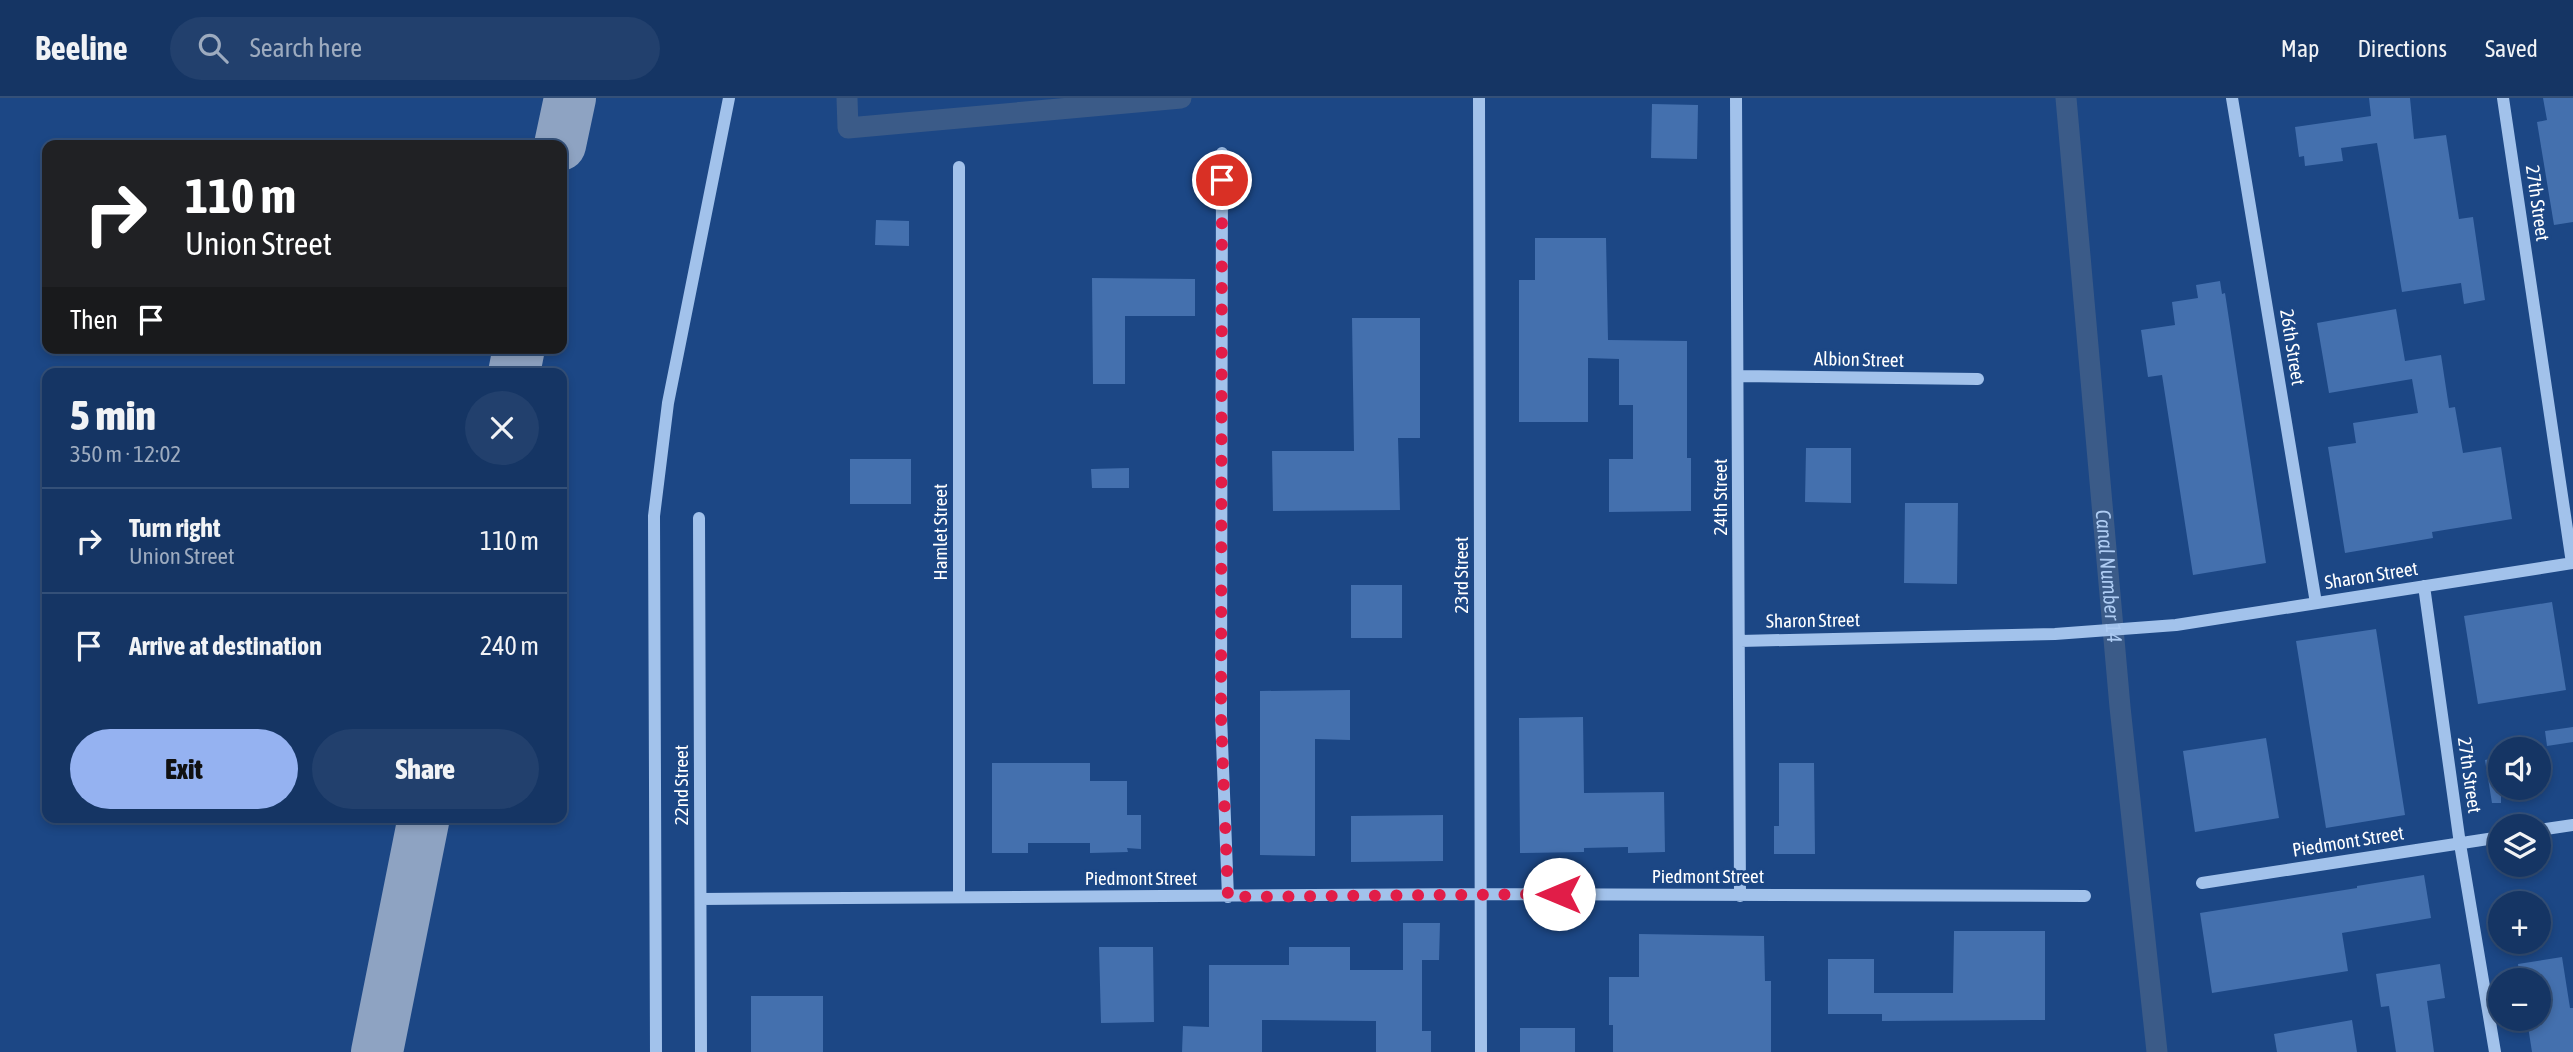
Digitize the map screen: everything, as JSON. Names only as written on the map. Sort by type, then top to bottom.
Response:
[{"type":"street","points":[[656,1052],[654,516],[668,403],[729,98]]},
{"type":"street","name":"24th Street","points":[[1736,98],[1740,896]]},
{"type":"street","name":"26th Street","points":[[2232,98],[2316,603]]},
{"type":"street","name":"27th Street","points":[[2503,98],[2572,563]]},
{"type":"street","name":"23rd Street","points":[[1479,99],[1481,1052]]},
{"type":"street","points":[[1223,153],[1221,716],[1228,897]]},
{"type":"street","name":"Hamlet Street","points":[[959,167],[959,897]]},
{"type":"street","name":"Albion Street","points":[[1738,376],[1978,379]]},
{"type":"street","name":"22nd Street","points":[[699,518],[701,1052]]},
{"type":"street","name":"Sharon Street","points":[[1740,640],[2055,634],[2176,625],[2572,563]]},
{"type":"street","name":"27th Street","points":[[2424,586],[2460,844],[2495,1052]]},
{"type":"street","points":[[2551,828],[2573,825]]},
{"type":"street","name":"Piedmont Street","points":[[2202,883],[2488,839]]},
{"type":"street","name":"Piedmont Street","points":[[701,899],[1481,894],[2085,896]]},
{"type":"building","points":[[2369,98],[2410,98],[2414,139],[2446,135],[2459,219],[2473,217],[2485,300],[2464,304],[2461,283],[2402,292],[2377,143],[2341,148],[2343,161],[2305,166],[2304,156],[2299,157],[2295,127],[2371,116]]},
{"type":"building","points":[[2543,98],[2573,98],[2573,222],[2554,225],[2537,122],[2547,120]]},
{"type":"building","points":[[1652,104],[1698,105],[1697,159],[1651,158]]},
{"type":"building","points":[[876,220],[909,221],[909,246],[875,245]]},
{"type":"building","points":[[1535,238],[1606,238],[1608,340],[1687,341],[1687,458],[1691,458],[1691,511],[1609,512],[1609,459],[1633,459],[1633,405],[1619,405],[1619,359],[1588,358],[1588,422],[1519,422],[1519,280],[1535,280]]},
{"type":"building","points":[[1092,278],[1195,279],[1195,316],[1125,316],[1125,384],[1093,384]]},
{"type":"building","points":[[2220,281],[2222,294],[2225,293],[2266,563],[2193,575],[2162,375],[2148,377],[2141,330],[2175,325],[2172,302],[2198,298],[2196,285]]},
{"type":"building","points":[[2396,309],[2405,361],[2441,355],[2449,408],[2455,407],[2463,453],[2501,447],[2512,519],[2432,532],[2433,538],[2345,553],[2328,447],[2356,443],[2353,423],[2418,413],[2412,379],[2329,393],[2317,323]]},
{"type":"building","points":[[1352,318],[1420,318],[1420,438],[1398,438],[1400,510],[1273,511],[1272,451],[1354,451]]},
{"type":"building","points":[[1806,448],[1851,448],[1851,503],[1805,502]]},
{"type":"building","points":[[850,459],[911,459],[911,504],[850,504]]},
{"type":"building","points":[[1129,468],[1129,488],[1092,488],[1091,469]]},
{"type":"building","points":[[1905,503],[1958,503],[1957,584],[1904,583]]},
{"type":"building","points":[[1351,585],[1402,585],[1402,638],[1351,638]]},
{"type":"building","points":[[2552,602],[2566,690],[2478,704],[2464,616]]},
{"type":"building","points":[[2376,629],[2405,815],[2326,828],[2296,641]]},
{"type":"building","points":[[1350,690],[1350,740],[1315,739],[1315,856],[1260,855],[1260,691]]},
{"type":"building","points":[[1583,717],[1584,793],[1664,792],[1665,852],[1628,853],[1628,847],[1584,848],[1584,852],[1520,853],[1519,718]]},
{"type":"building","points":[[2573,727],[2573,742],[2551,745],[2551,737],[2546,737],[2545,731]]},
{"type":"building","points":[[2266,738],[2279,818],[2195,832],[2183,751]]},
{"type":"building","points":[[992,763],[1090,763],[1090,781],[1127,781],[1127,815],[1141,815],[1141,849],[1090,853],[1090,843],[1028,843],[1028,853],[992,853]]},
{"type":"building","points":[[1779,763],[1814,763],[1815,854],[1774,854],[1774,826],[1779,826]]},
{"type":"building","points":[[1443,815],[1443,861],[1351,862],[1351,816]]},
{"type":"building","points":[[2424,875],[2431,918],[2342,933],[2348,971],[2212,993],[2200,913]]},
{"type":"building","points":[[1403,923],[1440,923],[1439,960],[1422,960],[1422,1031],[1431,1031],[1431,1052],[1376,1052],[1376,1021],[1262,1020],[1262,1052],[1182,1052],[1183,1026],[1209,1027],[1209,965],[1289,965],[1289,947],[1350,947],[1350,970],[1403,970]]},
{"type":"building","points":[[1954,931],[2045,931],[2045,1020],[1882,1021],[1882,1014],[1828,1014],[1828,959],[1874,959],[1874,993],[1953,993]]},
{"type":"building","points":[[1639,934],[1764,936],[1765,981],[1771,981],[1771,1052],[1613,1052],[1613,1025],[1609,1025],[1609,977],[1639,977]]},
{"type":"building","points":[[1099,947],[1153,947],[1154,1022],[1101,1023]]},
{"type":"building","points":[[2562,957],[2570,1008],[2573,1008],[2573,1052],[2532,1052],[2529,1031],[2551,1031],[2551,968],[2518,968],[2518,964]]},
{"type":"building","points":[[2440,964],[2445,998],[2427,1001],[2434,1052],[2396,1052],[2389,1006],[2381,1007],[2376,974]]},
{"type":"building","points":[[751,996],[823,996],[823,1052],[751,1052]]},
{"type":"building","points":[[2352,1020],[2357,1052],[2277,1052],[2274,1034]]},
{"type":"building","points":[[1520,1028],[1575,1028],[1575,1052],[1520,1052]]},
{"type":"waterway","points":[[847,98],[848,128],[1181,98]]},
{"type":"waterway","name":"Canal Number 14","points":[[2066,98],[2120,707],[2157,1052]]},
{"type":"taxiway","points":[[561,140],[570,98]]},
{"type":"taxiway","points":[[515,368],[518,354]]},
{"type":"taxiway","points":[[377,1052],[423,823]]},
{"type":"route","points":[[1222,180],[1221,716],[1228,897],[1559,894]]}]
